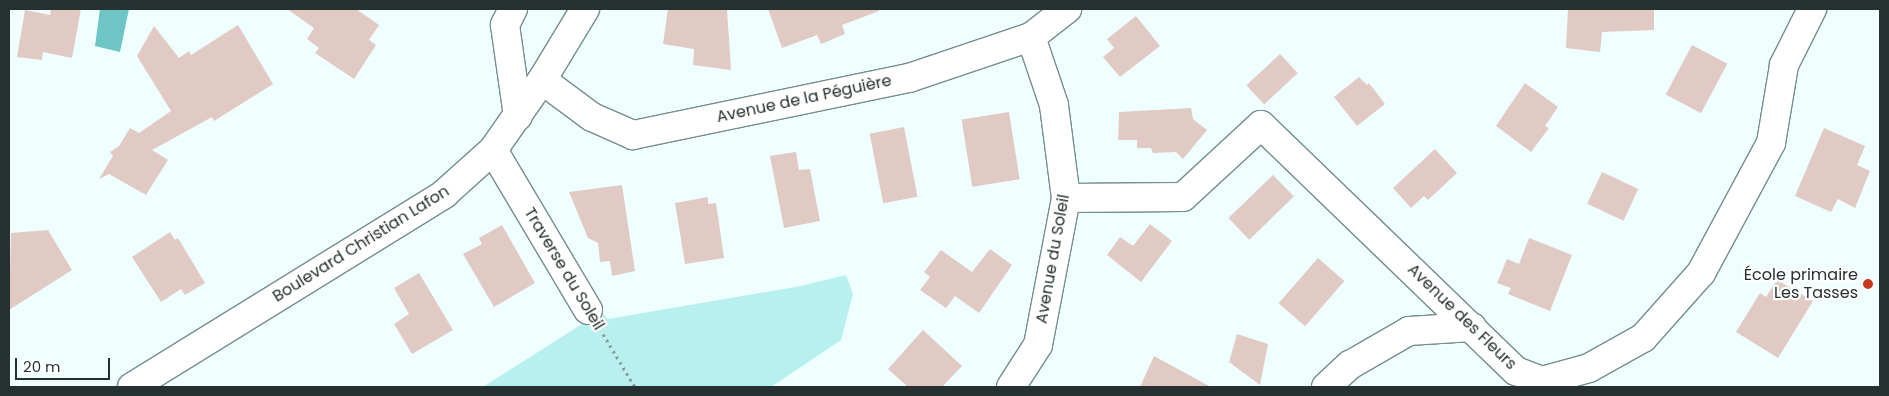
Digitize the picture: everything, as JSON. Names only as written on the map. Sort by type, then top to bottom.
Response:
[{"type":"street","points":[[513,9],[505,25],[518,116]]},
{"type":"street","name":"Boulevard Christian Lafon","points":[[132,387],[444,194],[493,150],[542,80],[584,9]]},
{"type":"street","name":"Avenue de la Péguière","points":[[542,80],[592,117],[633,134],[909,78],[1031,37],[1067,9]]},
{"type":"street","name":"Avenue des Fleurs","points":[[1066,198],[1183,197],[1261,125],[1516,371],[1542,381],[1589,368],[1643,338],[1701,273],[1771,143],[1784,65],[1812,9]]},
{"type":"street","name":"Avenue du Soleil","points":[[1011,387],[1038,345],[1066,198],[1054,104],[1031,37]]},
{"type":"street","name":"Traverse du Soleil","points":[[493,150],[588,310]]},
{"type":"street","points":[[1326,387],[1350,365],[1409,331],[1472,327]]},
{"type":"path","name":"Traverse du Soleil","points":[[588,310],[635,387]]},
{"type":"shaded area","points":[[100,9],[129,9],[120,52],[95,46]]},
{"type":"shaded area","points":[[846,275],[853,294],[841,340],[771,387],[483,387],[601,312],[608,319],[801,286]]},
{"type":"building","points":[[51,9],[81,9],[72,58],[43,52],[42,60],[17,57],[25,10],[50,15]]},
{"type":"building","points":[[287,9],[356,9],[379,25],[369,40],[376,45],[354,79],[315,53],[319,48],[307,39],[314,28]]},
{"type":"building","points":[[668,9],[727,9],[731,70],[693,65],[694,49],[663,44]]},
{"type":"building","points":[[768,9],[879,9],[879,11],[842,25],[845,34],[821,44],[817,35],[782,48]]},
{"type":"building","points":[[1568,9],[1654,9],[1654,30],[1602,32],[1600,52],[1566,48]]},
{"type":"building","points":[[1136,16],[1160,46],[1120,77],[1103,57],[1114,48],[1107,39]]},
{"type":"building","points":[[238,25],[273,84],[214,121],[212,117],[152,150],[168,160],[146,195],[109,174],[99,179],[113,156],[110,152],[119,146],[130,128],[139,133],[171,111],[137,56],[154,26],[179,58],[189,51],[191,55]]},
{"type":"building","points":[[1692,45],[1727,64],[1701,113],[1666,94]]},
{"type":"building","points":[[1280,54],[1298,73],[1264,104],[1246,85]]},
{"type":"building","points":[[1359,77],[1367,85],[1369,83],[1385,104],[1357,126],[1334,97]]},
{"type":"building","points":[[1525,83],[1558,107],[1545,126],[1549,128],[1531,152],[1496,126]]},
{"type":"building","points":[[1191,108],[1193,119],[1207,130],[1183,159],[1176,152],[1153,153],[1151,148],[1137,148],[1137,140],[1118,140],[1119,112]]},
{"type":"building","points":[[1009,112],[1020,179],[972,187],[962,120]]},
{"type":"building","points":[[904,127],[918,197],[883,203],[870,134]]},
{"type":"building","points":[[1824,128],[1865,146],[1857,165],[1870,171],[1855,208],[1838,199],[1831,212],[1795,196]]},
{"type":"building","points":[[1435,149],[1457,173],[1428,200],[1424,196],[1411,208],[1393,188]]},
{"type":"building","points":[[796,152],[799,170],[810,169],[820,221],[784,228],[770,156]]},
{"type":"building","points":[[1602,172],[1638,189],[1623,221],[1587,204]]},
{"type":"building","points":[[1273,175],[1294,197],[1249,240],[1228,218]]},
{"type":"building","points":[[622,185],[635,271],[612,276],[610,261],[600,262],[598,243],[588,238],[569,192]]},
{"type":"building","points":[[708,197],[708,204],[716,203],[724,258],[685,264],[675,203]]},
{"type":"building","points":[[1150,224],[1172,241],[1141,282],[1107,255],[1120,237],[1133,246]]},
{"type":"building","points":[[502,225],[535,283],[494,307],[463,254],[482,244],[479,238]]},
{"type":"building","points":[[48,230],[72,270],[9,310],[11,233]]},
{"type":"building","points":[[170,232],[175,240],[178,238],[205,283],[185,295],[181,289],[161,302],[132,257]]},
{"type":"building","points":[[1529,238],[1572,255],[1550,311],[1508,294],[1511,288],[1497,283],[1507,259],[1519,264]]},
{"type":"building","points":[[990,249],[1012,265],[979,313],[955,296],[946,308],[920,290],[930,277],[924,272],[941,250],[972,272]]},
{"type":"building","points":[[1318,258],[1344,281],[1305,326],[1279,303]]},
{"type":"building","points":[[419,273],[453,330],[412,354],[394,324],[409,314],[394,288]]},
{"type":"building","points":[[1777,280],[1813,301],[1778,358],[1736,332],[1760,293],[1766,297]]},
{"type":"building","points":[[923,330],[962,366],[942,387],[908,387],[888,369]]},
{"type":"building","points":[[1237,334],[1268,344],[1260,385],[1229,362]]},
{"type":"building","points":[[1154,356],[1211,387],[1140,387]]},
{"type":"place","name":"École primaire Les Tasses","points":[[1868,284]]}]
